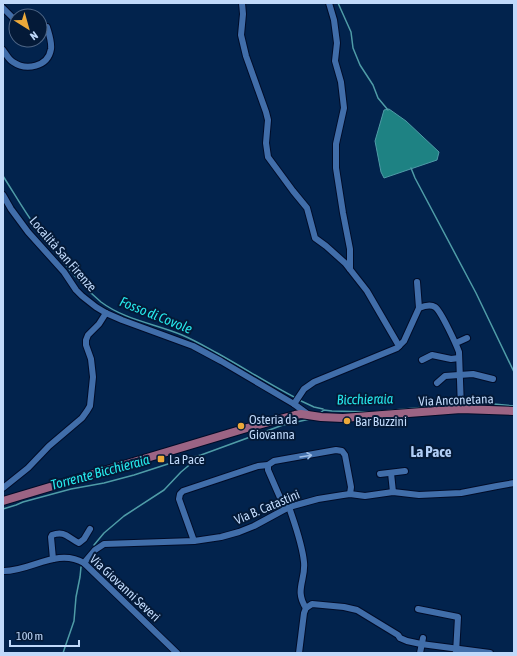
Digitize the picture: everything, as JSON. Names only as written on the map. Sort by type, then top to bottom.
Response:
[{"type":"main road","name":"Via Anconetana","points":[[3,501],[289,416],[301,414],[343,418],[461,409],[514,411]]},
{"type":"street","points":[[242,3],[243,14],[241,36],[246,56],[268,120],[266,143],[268,157],[307,208],[315,238],[326,246],[350,269],[367,291],[399,346]]},
{"type":"street","points":[[329,3],[334,20],[337,43],[335,61],[341,82],[344,108],[336,144],[336,168],[350,249],[350,269]]},
{"type":"street","points":[[3,50],[11,62],[20,66],[31,67],[38,65],[49,56],[51,48],[48,30]]},
{"type":"street","name":"Località San Firenze","points":[[3,194],[11,209],[28,232],[64,272],[76,290],[96,307],[122,320],[194,346],[295,402],[309,415]]},
{"type":"street","points":[[295,402],[308,385],[393,350],[399,346],[406,336],[420,308],[417,282]]},
{"type":"street","points":[[420,308],[429,306],[436,308],[456,343],[459,352],[461,409]]},
{"type":"street","points":[[3,488],[28,468],[49,446],[87,412],[90,406],[93,378],[91,359],[86,345],[86,340],[88,335],[106,313]]},
{"type":"street","points":[[456,343],[467,338]]},
{"type":"street","points":[[422,360],[432,355],[451,359],[459,358]]},
{"type":"street","points":[[436,383],[445,376],[473,374],[494,379]]},
{"type":"street","points":[[194,541],[179,499],[181,493],[194,487],[251,468],[268,465],[274,461],[336,450],[342,451],[345,455],[351,487],[350,494]]},
{"type":"street","points":[[268,465],[268,470],[296,527],[304,563],[300,595],[302,603],[306,608]]},
{"type":"street","points":[[380,474],[405,472]]},
{"type":"street","points":[[391,473],[392,492]]},
{"type":"street","name":"Via B. Catastini","points":[[84,562],[95,550],[104,544],[194,541],[221,537],[254,526],[287,508],[318,499],[350,494],[361,496],[392,492],[419,495],[461,493],[514,483]]},
{"type":"street","points":[[53,559],[52,536],[57,534],[66,535],[79,543],[84,539],[90,529]]},
{"type":"street","name":"Via Giovanni Severi","points":[[3,571],[22,569],[53,559],[67,557],[84,562],[177,653]]},
{"type":"street","points":[[299,653],[304,613],[306,608],[312,604],[344,607],[357,610],[407,641],[422,641],[456,651],[490,653]]},
{"type":"street","points":[[418,609],[458,617],[456,651]]},
{"type":"street","points":[[420,653],[422,641]]},
{"type":"shaded area","points":[[389,109],[406,121],[439,152],[437,160],[384,178],[381,172],[375,141],[384,110]]},
{"type":"waterway","points":[[338,3],[351,32],[353,48],[360,65],[373,85],[378,98],[388,110]]},
{"type":"waterway","points":[[411,168],[476,293],[514,372]]},
{"type":"waterway","name":"Fosso di Covole","points":[[3,176],[27,215],[45,239],[79,281],[101,302],[120,313],[191,339],[296,398]]},
{"type":"waterway","name":"Fosso di Covole","points":[[299,400],[314,407],[323,409]]},
{"type":"waterway","name":"Bicchieraia","points":[[462,403],[472,402],[514,406]]},
{"type":"waterway","name":"Bicchieraia","points":[[320,413],[324,410],[372,412],[458,404]]},
{"type":"waterway","name":"Torrente Bicchieraia","points":[[3,509],[71,489],[104,483],[134,475],[201,455],[283,425],[310,419]]},
{"type":"waterway","points":[[94,545],[104,533],[124,516],[164,490],[181,472],[200,456]]},
{"type":"waterway","points":[[63,653],[74,621],[81,567]]},
{"type":"place","name":"Bar Buzzini","points":[[347,421]]},
{"type":"place","name":"Osteria da Giovanna","points":[[241,426]]},
{"type":"place","name":"La Pace","points":[[161,459]]},
{"type":"district","name":"La Pace","points":[[431,451]]}]
